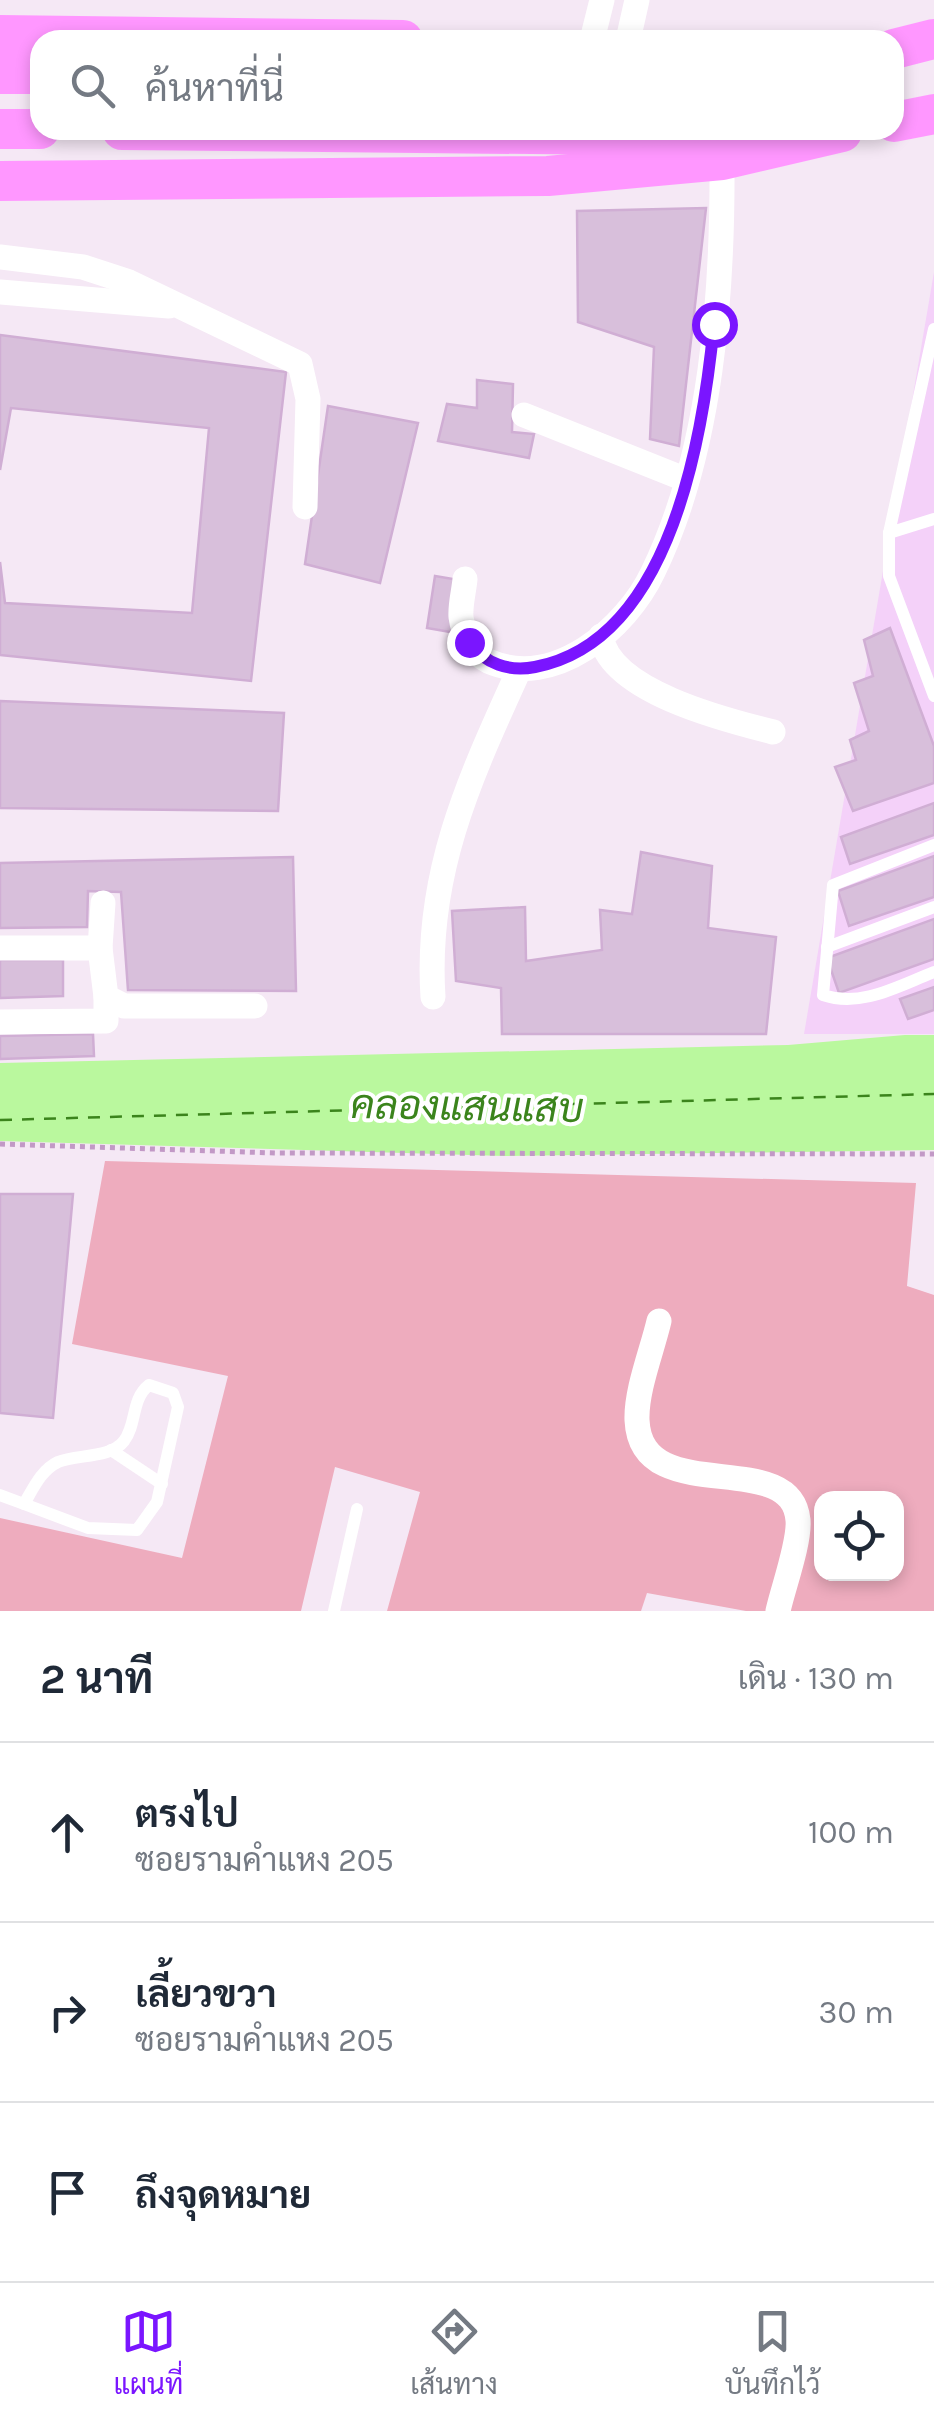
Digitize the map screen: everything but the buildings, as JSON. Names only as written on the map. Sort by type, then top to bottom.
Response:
[{"type":"main road","points":[[0,35],[30,35]]},
{"type":"main road","points":[[904,46],[934,39]]},
{"type":"main road","points":[[0,74],[30,74]]},
{"type":"main road","points":[[904,120],[934,114]]},
{"type":"main road","points":[[0,128],[30,129]]},
{"type":"main road","points":[[0,181],[548,176],[722,160],[809,140]]},
{"type":"street","points":[[594,30],[602,0]]},
{"type":"street","points":[[630,30],[637,0]]},
{"type":"street","points":[[465,579],[461,618],[469,642],[480,657],[519,670],[560,662],[601,636],[653,574],[687,480],[723,272],[722,160]]},
{"type":"street","points":[[0,256],[83,267],[184,306],[300,364],[308,399],[305,507]]},
{"type":"street","points":[[0,292],[184,306]]},
{"type":"street","points":[[524,415],[687,480]]},
{"type":"street","points":[[601,636],[603,652],[626,678],[731,721],[773,732]]},
{"type":"street","points":[[433,997],[430,952],[442,861],[471,776],[519,670]]},
{"type":"street","points":[[0,1022],[106,1021],[100,948],[102,903]]},
{"type":"street","points":[[0,948],[100,948]]},
{"type":"street","points":[[106,997],[124,1006],[254,1006]]},
{"type":"street","points":[[659,1322],[637,1420],[646,1451],[670,1469],[765,1483],[789,1498],[798,1520],[778,1611]]},
{"type":"lane","points":[[934,329],[929,375],[889,534],[888,576],[934,696]]},
{"type":"lane","points":[[889,534],[934,519]]},
{"type":"lane","points":[[934,845],[833,885],[822,995],[840,1000],[862,999],[934,972]]},
{"type":"lane","points":[[827,947],[934,907]]},
{"type":"lane","points":[[0,1495],[24,1504],[88,1528],[137,1530],[150,1516],[162,1484],[178,1407],[173,1393],[148,1385],[139,1392],[124,1442],[110,1450],[59,1462],[36,1482],[24,1504]]},
{"type":"lane","points":[[110,1450],[162,1484]]},
{"type":"lane","points":[[334,1611],[357,1510]]},
{"type":"path","points":[[0,1144],[276,1153],[934,1154]]},
{"type":"shaded area","points":[[934,272],[934,1034],[804,1034]]},
{"type":"shaded area","points":[[105,1161],[916,1183],[907,1286],[934,1295],[934,1611],[746,1611],[647,1593],[641,1611],[387,1611],[420,1492],[335,1467],[301,1611],[0,1611],[0,1518],[182,1558],[228,1376],[72,1344]]},
{"type":"water","name":"คลองแสนแสบ","points":[[934,1035],[934,1150],[504,1156],[0,1141],[0,1063],[788,1045]]},
{"type":"ferry route","points":[[0,1120],[934,1094]]},
{"type":"route","points":[[469,642],[480,657],[519,670],[560,662],[601,636],[627,610],[653,574],[687,480],[710,367],[714,324]]}]
